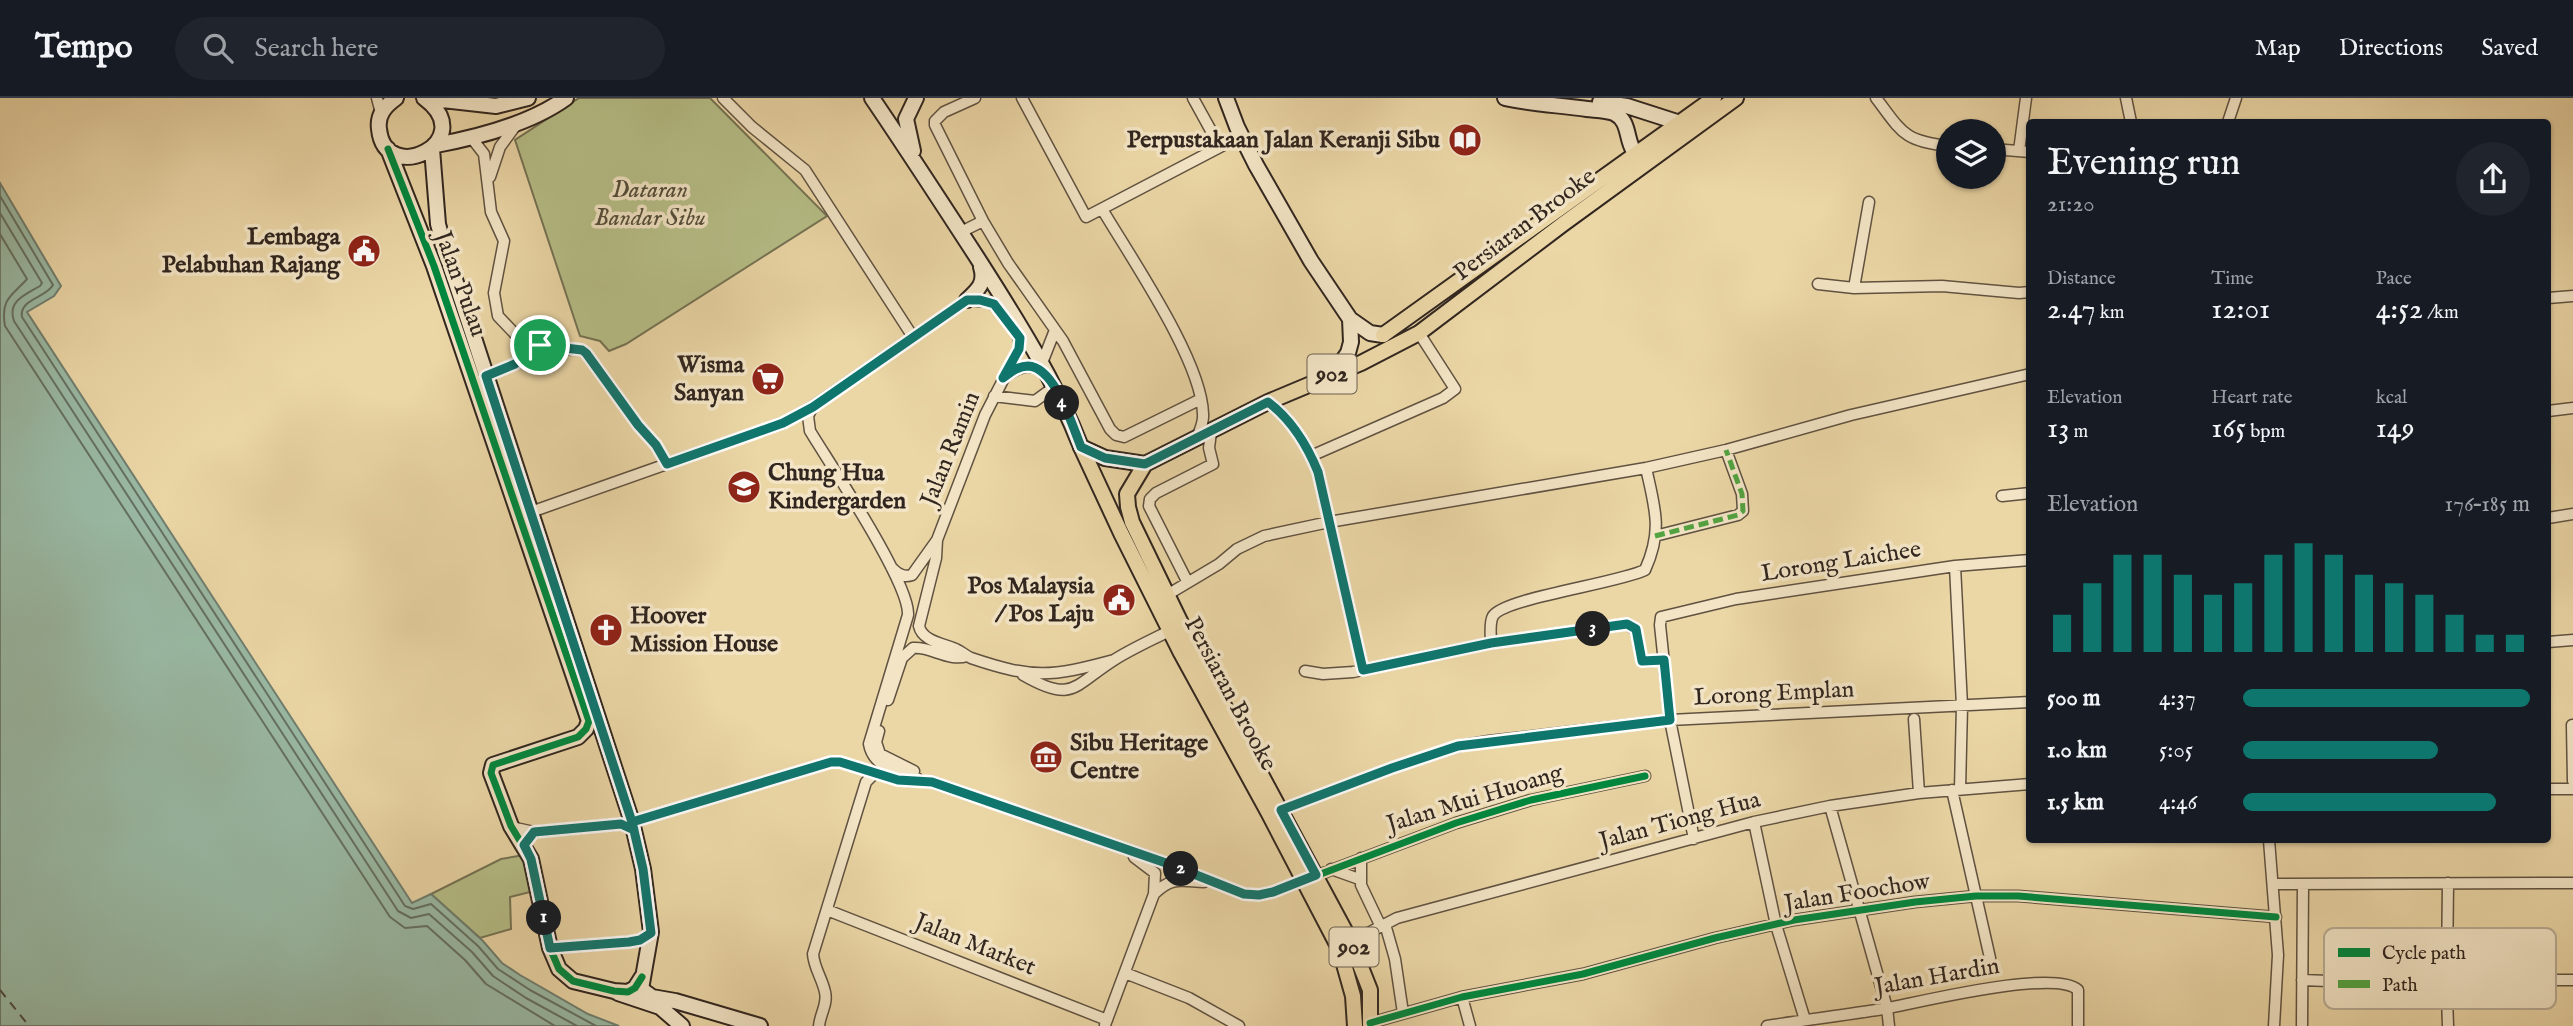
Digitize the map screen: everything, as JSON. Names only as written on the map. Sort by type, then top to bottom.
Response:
[{"type":"main road","name":"Persiaran Brooke","points":[[1365,1025],[1370,990],[1351,942],[1319,874],[1176,628],[1167,595],[1132,522],[1128,507],[1129,489],[1145,464],[1268,402],[1362,363],[1419,333],[1714,98]]},
{"type":"main road","name":"Persiaran Brooke","points":[[1383,335],[1643,157],[1736,98]]},
{"type":"main road","name":"Persiaran Brooke","points":[[1081,447],[1121,533],[1319,874],[1353,996],[1365,1025]]},
{"type":"main road","points":[[1081,447],[1105,458],[1145,464]]},
{"type":"street","points":[[377,98],[381,113]]},
{"type":"street","points":[[381,113],[396,98]]},
{"type":"street","points":[[425,98],[496,106],[528,98]]},
{"type":"street","name":"Jalan Pulau","points":[[425,98],[439,114],[442,124],[434,147],[438,224],[633,826],[643,869],[651,933],[642,977]]},
{"type":"street","points":[[388,149],[408,158],[418,157],[434,147],[518,122],[554,107],[566,98]]},
{"type":"street","points":[[723,98],[752,127],[805,170],[913,337]]},
{"type":"street","points":[[872,98],[1026,333],[1081,447]]},
{"type":"street","points":[[916,98],[906,119],[916,163]]},
{"type":"street","points":[[975,98],[944,112],[935,125],[983,221],[1008,263],[1055,330],[1110,429],[1119,437],[1201,400]]},
{"type":"street","points":[[1022,98],[1086,217],[1241,136]]},
{"type":"street","points":[[1193,98],[1220,147]]},
{"type":"street","points":[[1505,98],[1541,105],[1612,112],[1626,124],[1631,149],[1643,157]]},
{"type":"street","points":[[1566,98],[1615,103],[1680,123]]},
{"type":"street","points":[[1876,98],[1903,134],[1936,144]]},
{"type":"street","points":[[2006,150],[2024,152],[2026,98]]},
{"type":"street","points":[[2126,98],[2130,119]]},
{"type":"street","points":[[2229,119],[2235,98]]},
{"type":"street","points":[[1227,99],[1241,136],[1311,261],[1350,319],[1370,333],[1383,335]]},
{"type":"street","points":[[1626,124],[1637,109]]},
{"type":"street","name":"Jalan Pulau","points":[[381,113],[378,125],[380,135],[434,266],[586,712],[589,725],[578,737]]},
{"type":"street","points":[[488,183],[500,147],[518,122]]},
{"type":"street","points":[[470,136],[484,154],[491,212],[504,241],[494,293],[498,316],[516,335],[540,345],[582,350],[586,353],[638,425],[656,445],[667,464]]},
{"type":"street","points":[[1854,288],[1868,202]]},
{"type":"street","points":[[1102,209],[1161,308],[1188,360],[1204,417],[1196,440]]},
{"type":"street","points":[[961,232],[983,221]]},
{"type":"street","points":[[531,512],[783,423],[813,407],[967,300],[983,280],[976,256]]},
{"type":"street","points":[[1818,284],[1854,288],[1942,286],[2026,292]]},
{"type":"street","points":[[2551,298],[2573,296]]},
{"type":"street","name":"Jalan Ramin","points":[[891,567],[907,577],[912,575],[937,540],[985,415],[1021,343],[994,304],[967,300]]},
{"type":"street","points":[[1334,373],[1348,353],[1352,335],[1350,319]]},
{"type":"street","points":[[994,396],[1035,401],[1050,390],[1047,373],[1055,330]]},
{"type":"street","points":[[1311,456],[1443,398],[1455,389],[1419,333]]},
{"type":"street","points":[[486,376],[515,364],[540,345]]},
{"type":"street","points":[[1003,378],[1018,368],[1027,366],[1047,373]]},
{"type":"street","points":[[1167,595],[1237,549],[1264,536],[1329,522],[1646,468],[1726,450],[1851,415],[2026,375]]},
{"type":"street","points":[[1268,402],[1292,425],[1318,472],[1363,670]]},
{"type":"street","points":[[813,407],[808,416],[810,431],[891,567],[909,607],[869,744],[878,763],[1166,863],[1211,883]]},
{"type":"street","points":[[2551,411],[2573,408]]},
{"type":"street","points":[[783,423],[799,425],[810,431]]},
{"type":"street","points":[[1187,581],[1149,506],[1150,499],[1156,493],[1213,464],[1209,448],[1211,432]]},
{"type":"street","points":[[1656,536],[1738,515],[1743,511],[1742,494],[1726,450]]},
{"type":"street","points":[[1491,643],[1491,620],[1499,611],[1520,603],[1643,572],[1656,536],[1658,518],[1646,468]]},
{"type":"street","points":[[2002,496],[2026,493]]},
{"type":"street","points":[[2551,518],[2573,514]]},
{"type":"street","points":[[937,540],[936,558],[919,625],[920,633],[960,650],[967,656],[1019,673],[1052,690],[1066,690],[1087,681],[1114,660],[1176,628]]},
{"type":"street","name":"Lorong Laichee","points":[[1664,660],[1661,617],[1736,599],[1955,566],[2026,560]]},
{"type":"street","points":[[1955,566],[1962,706],[1956,789],[1990,958]]},
{"type":"street","points":[[1305,671],[1323,674],[1363,670],[1491,643],[1627,624],[1636,629],[1642,661],[1664,660],[1670,720],[1694,839]]},
{"type":"street","points":[[2551,642],[2573,640]]},
{"type":"street","points":[[927,781],[923,775],[880,754],[876,749],[894,683],[907,651],[913,648],[923,648],[954,657],[967,656]]},
{"type":"street","points":[[1019,673],[1055,674],[1114,660]]},
{"type":"street","name":"Lorong Emplan","points":[[1281,810],[1458,746],[1670,720],[2026,702]]},
{"type":"street","points":[[1914,719],[1919,793]]},
{"type":"street","points":[[2572,725],[2573,781]]},
{"type":"street","points":[[610,752],[590,739],[578,737],[493,765],[491,773],[511,827],[524,845],[534,871],[550,948],[559,969],[573,981],[614,991],[660,1007],[682,1026]]},
{"type":"street","points":[[511,827],[534,832],[615,824],[633,826],[831,762],[840,762],[898,780],[927,781]]},
{"type":"street","points":[[860,768],[866,782]]},
{"type":"street","points":[[819,1026],[825,994],[815,970],[813,954],[866,782],[875,773]]},
{"type":"street","name":"Jalan Mui Huoang","points":[[1211,883],[1244,894],[1259,895],[1531,800],[1645,776]]},
{"type":"street","name":"Jalan Tiong Hua","points":[[1351,942],[1397,918],[1754,822],[1829,806],[1919,793],[2026,784]]},
{"type":"street","points":[[2551,789],[2573,789]]},
{"type":"street","points":[[615,824],[623,813],[626,801]]},
{"type":"street","points":[[1829,806],[1889,1026]]},
{"type":"street","points":[[1754,822],[1776,925],[1805,1020]]},
{"type":"street","points":[[524,845],[534,832]]},
{"type":"street","points":[[2269,843],[2278,955],[2274,1026]]},
{"type":"street","points":[[1106,1023],[1154,894],[1155,873],[1125,850]]},
{"type":"street","points":[[1361,858],[1359,879],[1383,926],[1395,959],[1403,1013]]},
{"type":"street","points":[[1319,874],[1359,879]]},
{"type":"street","points":[[1154,894],[1164,884],[1172,881],[1211,883]]},
{"type":"street","points":[[2273,884],[2573,884]]},
{"type":"street","points":[[2301,1026],[2303,884]]},
{"type":"street","points":[[2447,928],[2448,884]]},
{"type":"street","name":"Jalan Foochow","points":[[1365,1025],[1462,997],[1583,974],[1794,920],[1976,896],[2018,896],[2276,917]]},
{"type":"street","name":"Jalan Market","points":[[827,909],[1106,1023]]},
{"type":"street","points":[[550,948],[629,942],[640,940],[651,933]]},
{"type":"street","points":[[1125,973],[1189,998],[1239,1026]]},
{"type":"street","points":[[614,991],[628,992],[635,988],[642,977]]},
{"type":"street","points":[[642,977],[641,989],[657,998],[675,1001],[722,1021],[760,1026]]},
{"type":"street","points":[[2302,980],[2324,981]]},
{"type":"street","name":"Jalan Hardin","points":[[1767,1026],[1886,1008],[1953,993],[2006,985],[2063,984],[2078,989],[2078,1026]]},
{"type":"street","points":[[1462,997],[1470,1026]]},
{"type":"green space","name":"Dataran Bandar Sibu","points":[[579,98],[710,98],[827,216],[626,344],[609,351],[600,341],[580,336],[515,140]]},
{"type":"green space","points":[[524,855],[530,892],[510,897],[511,929],[480,938],[431,894],[501,859]]},
{"type":"water","points":[[0,183],[61,286],[54,296],[27,312],[412,903],[431,894],[483,941],[502,963],[588,1014],[619,1026],[0,1026]]},
{"type":"ferry route","points":[[0,990],[29,1026]]},
{"type":"marked path","points":[[1655,536],[1738,515],[1743,511],[1742,494],[1726,450]]},
{"type":"cycle path","points":[[388,149],[434,266],[589,721],[578,737],[493,765],[491,773],[511,826],[531,859],[550,948],[559,969],[573,981],[614,991],[628,992],[635,988],[642,977]]},
{"type":"cycle path","points":[[632,822],[831,762],[840,762],[898,780],[932,782],[1166,863],[1244,894],[1259,895],[1456,823],[1531,800],[1645,776]]},
{"type":"cycle path","points":[[1370,1023],[1462,997],[1583,974],[1715,938],[1794,920],[1915,902],[1976,896],[2018,896],[2276,917]]},
{"type":"place","name":"Perpustakaan Jalan Keranji Sibu","points":[[1465,140]]},
{"type":"place","name":"Lembaga Pelabuhan Rajang","points":[[364,251]]},
{"type":"place","name":"Wisma Sanyan","points":[[768,379]]},
{"type":"place","name":"Chung Hua Kindergarden","points":[[744,487]]},
{"type":"place","name":"Pos Malaysia / Pos Laju","points":[[1119,600]]},
{"type":"place","name":"Hoover Mission House","points":[[606,630]]},
{"type":"place","name":"Sibu Heritage Centre","points":[[1046,757]]},
{"type":"route","points":[[540,345],[515,364],[486,376],[632,822],[643,869],[651,933],[640,940],[629,942],[550,948],[540,894],[531,859],[524,845],[534,832],[621,824],[630,827],[634,830],[632,822],[831,762],[840,762],[898,780],[932,782],[1166,863],[1211,883],[1244,894],[1259,895],[1316,875],[1281,810],[1458,746],[1670,720],[1664,660],[1642,661],[1636,629],[1627,624],[1491,643],[1363,670],[1318,472],[1311,456],[1284,415],[1268,402],[1145,464],[1105,458],[1081,447],[1048,376],[1037,368],[1027,366],[1018,368],[1003,378],[1019,349],[1020,338],[994,304],[986,301],[967,300],[813,407],[783,423],[667,464],[660,450],[638,425],[586,353],[582,350],[540,345]]}]
